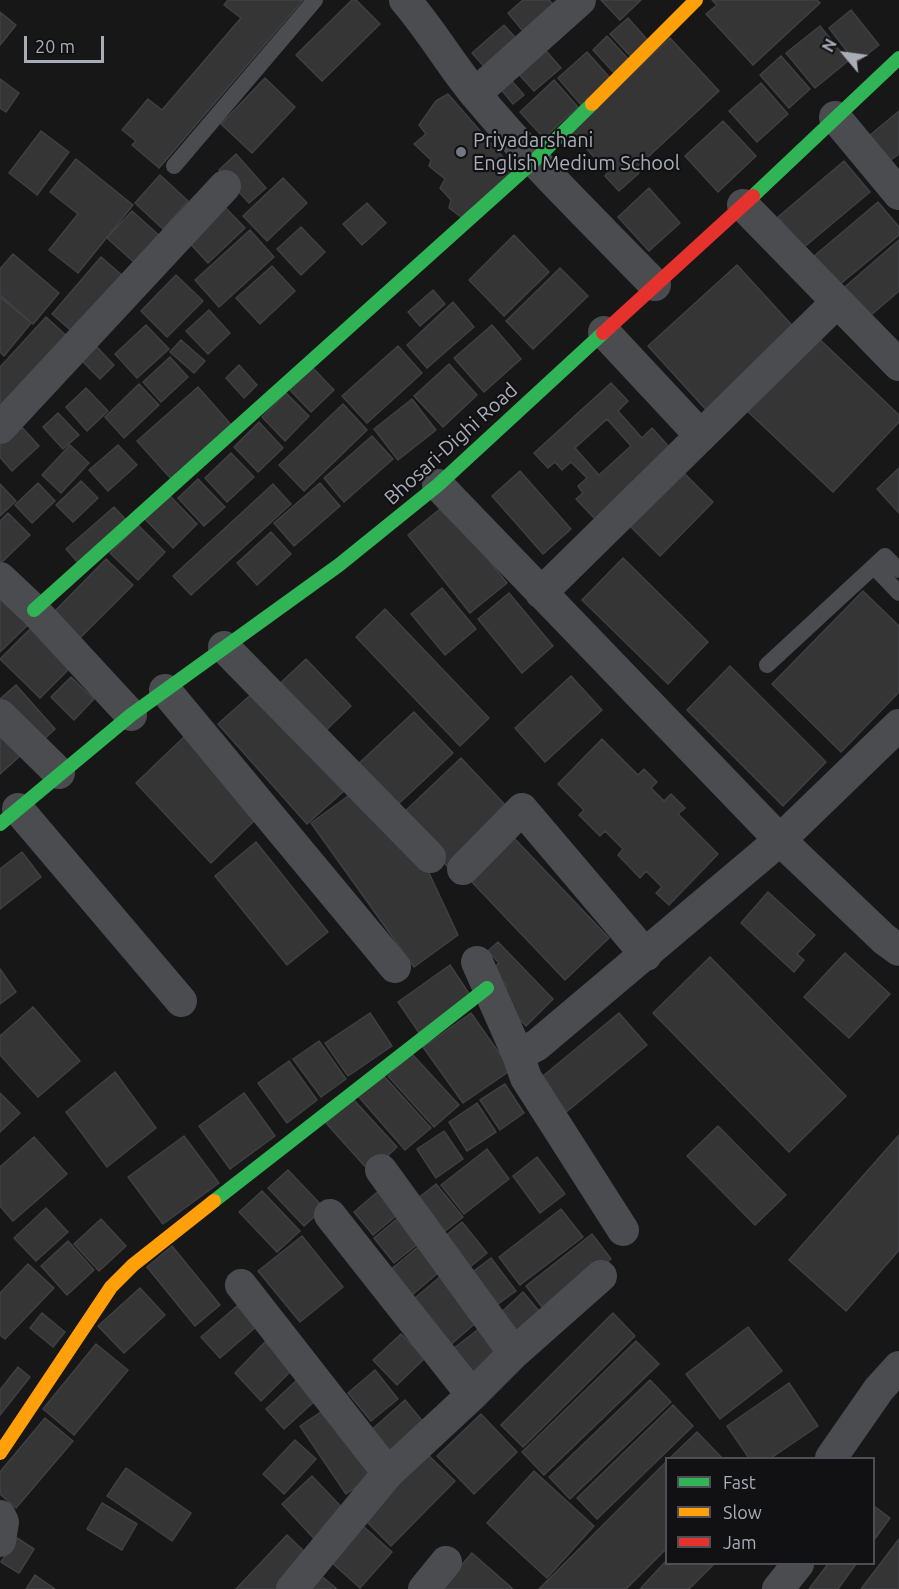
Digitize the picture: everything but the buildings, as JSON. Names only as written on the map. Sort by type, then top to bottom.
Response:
[{"type":"street","points":[[475,94],[580,0]]},
{"type":"street","points":[[34,610],[535,160],[696,0]]},
{"type":"street","points":[[422,6],[475,94],[655,285]]},
{"type":"street","name":"Bhosari-Dighi Road","points":[[9,816],[131,715],[339,565],[438,485],[743,206],[899,58]]},
{"type":"street","points":[[835,117],[899,194]]},
{"type":"street","points":[[0,428],[225,186]]},
{"type":"street","points":[[743,206],[899,365]]},
{"type":"street","points":[[541,593],[837,302]]},
{"type":"street","points":[[604,332],[701,436]]},
{"type":"street","points":[[438,485],[780,840],[884,939],[899,950]]},
{"type":"street","points":[[0,578],[34,610],[131,715]]},
{"type":"street","points":[[225,647],[430,858]]},
{"type":"street","points":[[165,690],[395,967]]},
{"type":"street","points":[[0,715],[59,773]]},
{"type":"street","points":[[518,1055],[537,1045],[780,840],[899,725]]},
{"type":"street","points":[[463,869],[522,809],[646,955]]},
{"type":"street","points":[[9,816],[181,1001]]},
{"type":"street","points":[[0,1453],[111,1287],[133,1265],[482,975],[526,1078],[623,1230]]},
{"type":"street","points":[[381,1170],[514,1353]]},
{"type":"street","points":[[330,1215],[472,1395]]},
{"type":"street","points":[[292,1589],[388,1473],[514,1353],[601,1276]]},
{"type":"street","points":[[241,1285],[388,1473]]},
{"type":"street","points":[[832,1457],[879,1389],[899,1367]]},
{"type":"street","points":[[0,1516],[3,1522],[0,1541]]},
{"type":"street","points":[[424,1589],[446,1563]]},
{"type":"street","points":[[778,1589],[796,1565]]},
{"type":"lane","points":[[174,166],[315,0]]},
{"type":"lane","points":[[767,665],[885,556],[899,570]]},
{"type":"lane","points":[[874,567],[899,593]]},
{"type":"traffic: fast","points":[[753,196],[899,58]]},
{"type":"traffic: fast","points":[[34,610],[535,160],[592,104]]},
{"type":"traffic: fast","points":[[0,824],[131,715],[339,565],[438,485],[603,333]]},
{"type":"traffic: fast","points":[[214,1201],[487,988]]},
{"type":"traffic: slow","points":[[592,104],[696,0]]},
{"type":"traffic: slow","points":[[0,1453],[111,1287],[133,1265],[214,1201]]},
{"type":"traffic: jam","points":[[603,333],[753,196]]},
{"type":"place","name":"Priyadarshani English Medium School","points":[[461,152]]}]
